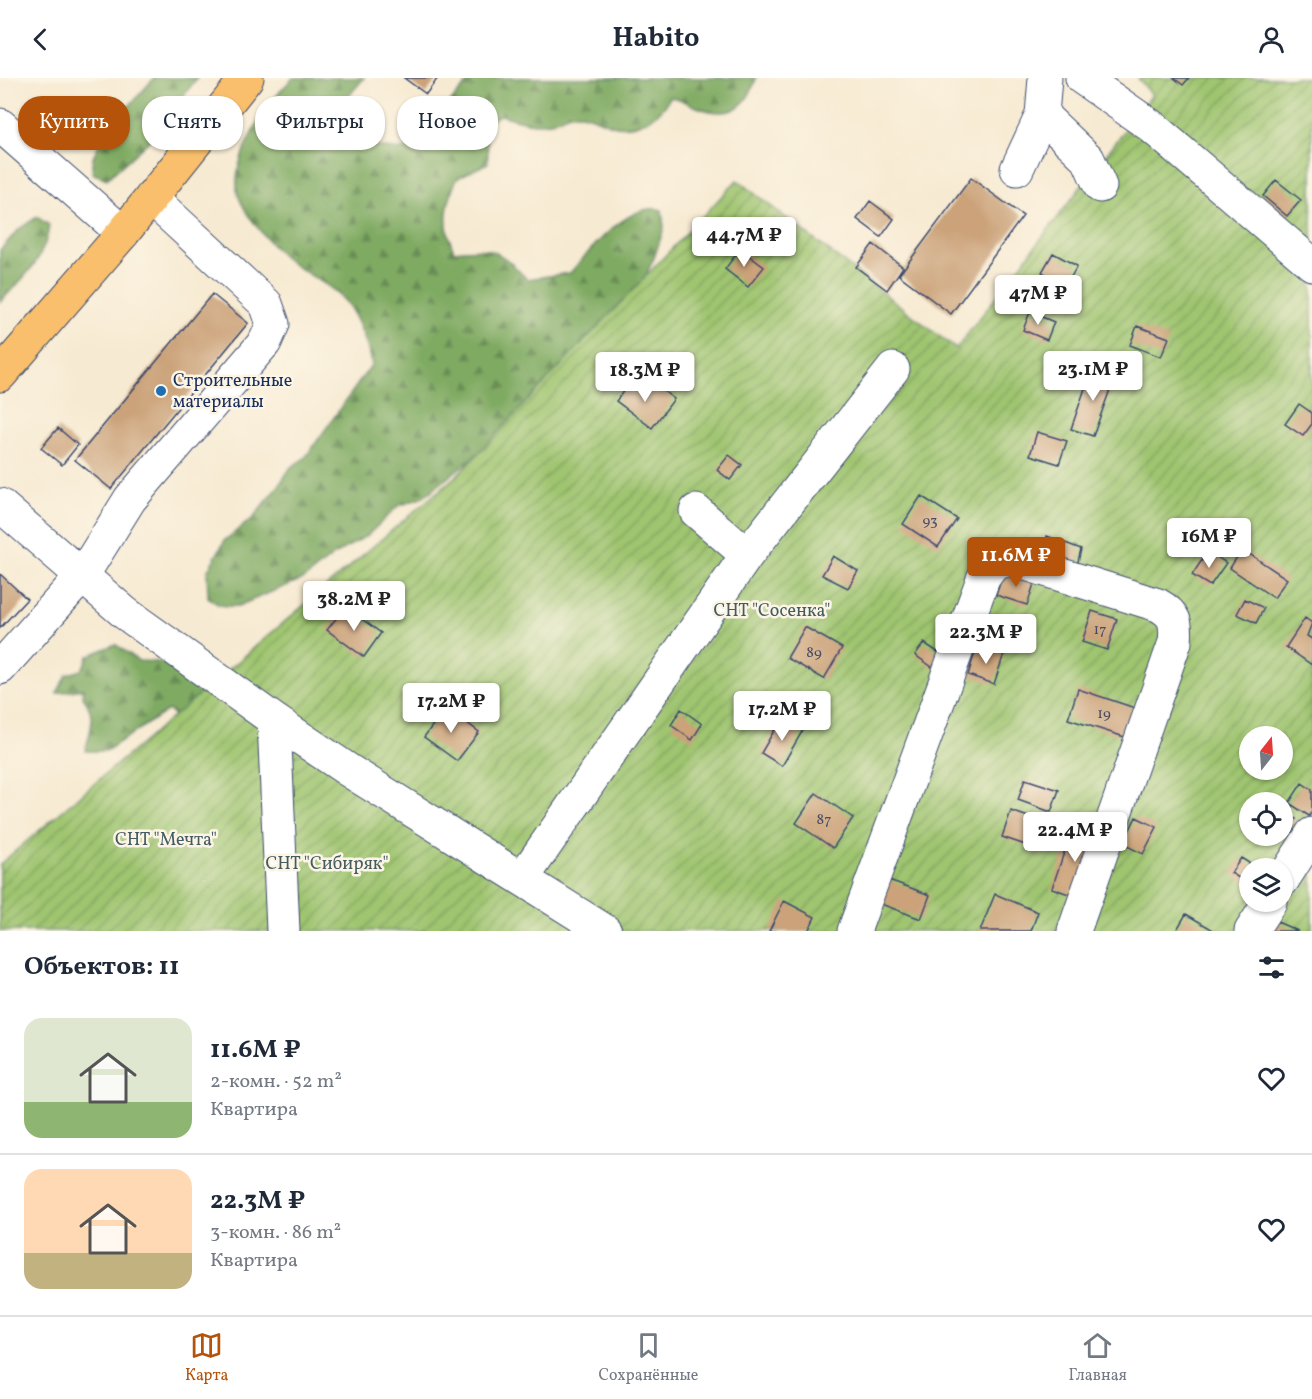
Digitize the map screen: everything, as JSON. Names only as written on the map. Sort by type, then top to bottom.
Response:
[{"type":"main road","points":[[0,375],[123,233],[247,78]]},
{"type":"street","points":[[1017,169],[1042,115],[1045,78]]},
{"type":"street","points":[[1082,78],[1151,126],[1312,264]]},
{"type":"street","points":[[1042,115],[1088,159],[1100,186]]},
{"type":"street","points":[[0,125],[123,233]]},
{"type":"street","points":[[0,668],[82,576],[130,499],[265,342],[273,324],[266,304],[151,198]]},
{"type":"street","points":[[522,879],[747,555],[893,369]]},
{"type":"street","points":[[0,505],[125,613],[274,720],[348,770],[605,931]]},
{"type":"street","points":[[696,511],[747,555]]},
{"type":"street","points":[[854,931],[983,579],[989,569],[999,561],[1010,559],[1158,605],[1169,611],[1175,620],[1175,642],[1074,931]]},
{"type":"street","points":[[274,720],[283,931]]},
{"type":"street","points":[[1293,864],[1312,834]]},
{"type":"street","points":[[1251,931],[1263,912]]},
{"type":"green space","points":[[154,78],[197,78],[183,96],[142,96],[142,148],[107,179],[94,174],[92,164],[97,150],[130,150],[130,104]]},
{"type":"green space","points":[[293,78],[364,78],[349,96],[276,96]]},
{"type":"green space","points":[[471,78],[756,78],[747,98],[734,109],[726,112],[708,111],[670,97],[661,111],[654,116],[629,126],[612,125],[579,114],[569,114],[551,122],[538,123],[498,116],[498,96],[456,96]]},
{"type":"green space","name":"СНТ \"Сосенка\"","points":[[1138,78],[1312,78],[1312,931],[0,931],[0,864],[457,475],[737,180],[956,349],[1152,95]]},
{"type":"green space","points":[[255,127],[255,150],[488,150],[488,163],[457,178],[447,214],[450,241],[454,251],[488,250],[502,256],[527,279],[570,273],[611,230],[636,213],[649,209],[662,210],[664,228],[654,258],[636,296],[496,438],[424,497],[398,506],[368,535],[334,555],[305,578],[238,606],[225,606],[208,597],[207,572],[225,540],[253,518],[291,467],[305,458],[372,364],[363,333],[348,305],[327,285],[286,259],[265,236],[243,206],[237,189],[237,175]]},
{"type":"green space","points":[[37,217],[49,225],[43,248],[32,267],[0,302],[0,250],[19,229]]},
{"type":"green space","points":[[115,644],[139,661],[160,662],[181,671],[220,700],[173,720],[173,714],[168,710],[106,751],[85,751],[92,722],[90,710],[82,695],[83,689],[57,693],[66,675],[82,669],[88,656]]},
{"type":"building","points":[[404,78],[438,78],[426,94]]},
{"type":"building","points":[[1174,78],[1189,78],[1183,85]]},
{"type":"building","points":[[971,178],[1023,216],[951,314],[899,275]]},
{"type":"building","points":[[1276,180],[1301,200],[1287,216],[1263,196]]},
{"type":"building","points":[[870,201],[894,219],[881,237],[857,219]]},
{"type":"building","points":[[873,244],[903,267],[887,290],[856,267]]},
{"type":"building","points":[[740,249],[764,267],[748,287],[725,269]]},
{"type":"building","points":[[1053,253],[1077,266],[1066,286],[1042,272]]},
{"type":"building","points":[[212,294],[248,323],[111,489],[75,460]]},
{"type":"building","points":[[1030,312],[1054,322],[1047,340],[1023,330]]},
{"type":"building","points":[[1137,326],[1169,338],[1161,357],[1130,345]]},
{"type":"building","points":[[1092,368],[1115,376],[1093,436],[1071,429]]},
{"type":"building","points":[[630,382],[646,394],[654,384],[674,399],[652,428],[616,401]]},
{"type":"building","points":[[1299,404],[1312,413],[1312,424],[1303,436],[1285,424]]},
{"type":"building","points":[[58,428],[78,445],[62,465],[41,448]]},
{"type":"building","points":[[1037,432],[1067,441],[1059,464],[1030,455]]},
{"type":"building","points":[[729,455],[742,465],[730,480],[717,470]]},
{"type":"building","points":[[921,496],[957,519],[938,547],[903,524]]},
{"type":"building","points":[[1047,536],[1081,549],[1077,566],[1042,557]]},
{"type":"building","points":[[1242,549],[1287,579],[1274,598],[1230,568]]},
{"type":"building","points":[[1208,551],[1226,563],[1210,586],[1192,575]]},
{"type":"building","points":[[833,556],[858,571],[848,588],[822,575]]},
{"type":"building","points":[[1004,571],[1035,581],[1027,605],[996,595]]},
{"type":"building","points":[[0,574],[27,599],[0,628]]},
{"type":"building","points":[[1245,599],[1264,608],[1256,623],[1237,614]]},
{"type":"building","points":[[345,607],[381,633],[364,657],[327,630]]},
{"type":"building","points":[[1092,611],[1117,619],[1107,650],[1082,642]]},
{"type":"building","points":[[1305,618],[1312,623],[1307,636],[1312,639],[1312,665],[1286,647]]},
{"type":"building","points":[[805,627],[842,648],[824,679],[787,658]]},
{"type":"building","points":[[924,643],[944,656],[935,669],[915,655]]},
{"type":"building","points":[[977,646],[1004,654],[994,684],[968,675]]},
{"type":"building","points":[[1078,689],[1141,710],[1131,739],[1068,719]]},
{"type":"building","points":[[446,707],[479,732],[457,761],[424,737]]},
{"type":"building","points":[[681,709],[702,724],[692,740],[671,725]]},
{"type":"building","points":[[782,717],[803,730],[782,766],[761,753]]},
{"type":"building","points":[[1025,779],[1059,790],[1051,812],[1018,800]]},
{"type":"building","points":[[1302,783],[1312,790],[1312,812],[1309,816],[1293,806],[1293,797]]},
{"type":"building","points":[[816,793],[853,818],[833,848],[796,823]]},
{"type":"building","points":[[1011,811],[1043,822],[1034,848],[1002,837]]},
{"type":"building","points":[[1136,817],[1157,827],[1143,854],[1123,844]]},
{"type":"building","points":[[1072,829],[1097,837],[1077,897],[1052,888]]},
{"type":"building","points":[[1239,861],[1239,878],[1231,873]]},
{"type":"building","points":[[889,880],[930,895],[921,919],[881,904]]},
{"type":"building","points":[[995,894],[1038,912],[1031,931],[980,931]]},
{"type":"building","points":[[784,901],[815,917],[808,931],[769,931]]},
{"type":"building","points":[[1186,914],[1215,931],[1176,931]]},
{"type":"building","points":[[1268,918],[1298,931],[1262,931]]},
{"type":"place","name":"Строительные материалы","points":[[161,391]]},
{"type":"park label","name":"СНТ \"Мечта\"","points":[[166,840]]},
{"type":"park label","name":"СНТ \"Сибиряк\"","points":[[327,864]]}]
